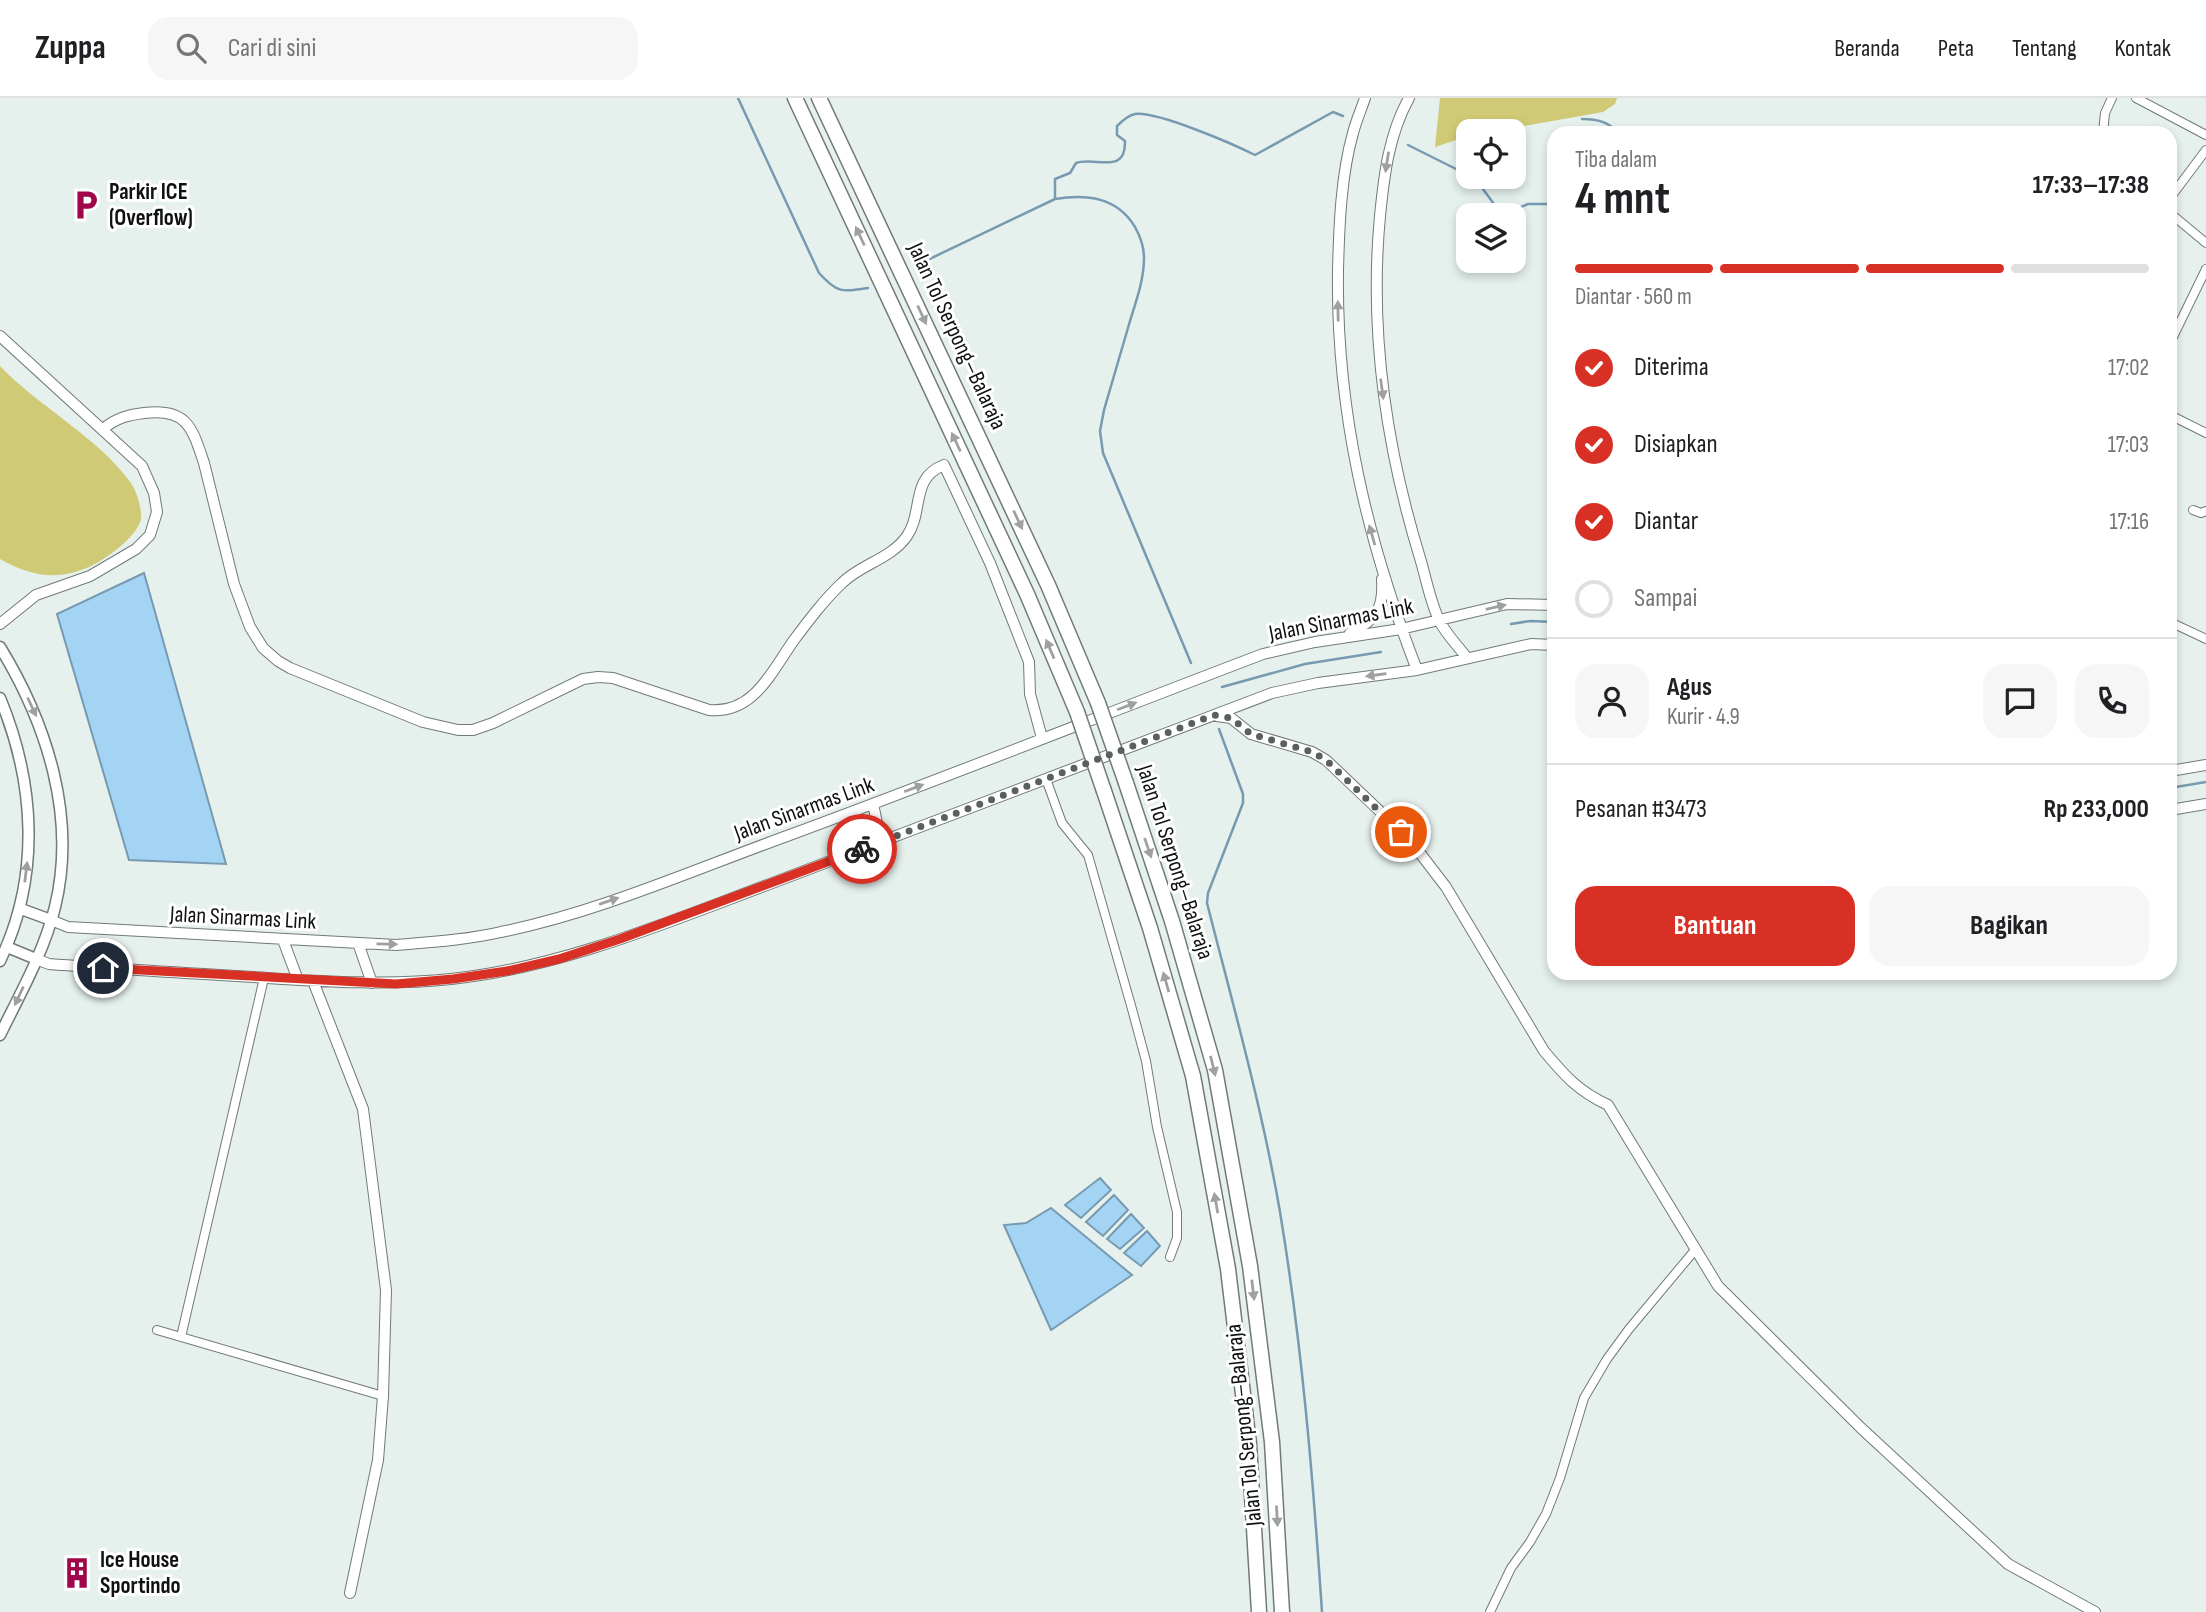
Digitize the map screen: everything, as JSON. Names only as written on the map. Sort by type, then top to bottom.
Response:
[{"type":"highway","name":"Jalan Tol Serpong–Balaraja","points":[[795,98],[1027,594],[1077,712],[1150,928],[1193,1076],[1231,1296],[1249,1444],[1259,1612]]},
{"type":"highway","name":"Jalan Tol Serpong–Balaraja","points":[[819,98],[1048,585],[1098,703],[1172,921],[1215,1070],[1250,1266],[1272,1442],[1282,1612]]},
{"type":"main road","points":[[0,647],[37,718],[51,760],[61,809],[62,856],[51,920],[0,1035]]},
{"type":"main road","points":[[0,698],[22,762],[29,851],[20,909],[0,961]]},
{"type":"main road","points":[[20,909],[51,920]]},
{"type":"main road","points":[[7,947],[36,959]]},
{"type":"street","points":[[1365,98],[1352,134],[1339,244],[1338,313],[1342,383],[1352,450],[1370,530],[1401,629],[1417,670]]},
{"type":"street","points":[[1409,98],[1390,144],[1377,246],[1376,313],[1381,378],[1390,443],[1408,519],[1439,620],[1467,659]]},
{"type":"street","points":[[2104,126],[2105,113],[2112,98]]},
{"type":"street","points":[[2136,98],[2206,135]]},
{"type":"street","points":[[2177,182],[2206,150]]},
{"type":"street","points":[[2177,219],[2206,243]]},
{"type":"street","points":[[2177,329],[2206,269]]},
{"type":"street","points":[[0,336],[142,466],[154,493],[157,512],[150,535],[136,549],[90,576],[36,595],[0,624]]},
{"type":"street","points":[[103,429],[114,420],[151,412],[169,411],[185,421],[204,463],[234,584],[250,628],[263,648],[278,661],[423,722],[458,730],[473,730],[493,723],[583,679],[598,677],[613,678],[709,710],[721,711],[740,705],[761,689],[826,598],[848,576],[881,558],[906,537],[913,523],[922,486],[931,470],[944,465],[990,563],[1029,662],[1030,694],[1042,738]]},
{"type":"street","points":[[2177,418],[2206,433]]},
{"type":"street","points":[[2193,510],[2206,512]]},
{"type":"street","points":[[1340,638],[1366,625],[1376,614],[1383,596],[1381,565]]},
{"type":"street","name":"Jalan Sinarmas Link","points":[[51,920],[68,927],[396,945],[499,933],[549,921],[620,897],[873,804],[1264,654],[1401,629],[1507,604],[1547,605]]},
{"type":"street","points":[[2177,625],[2206,639]]},
{"type":"street","points":[[36,959],[49,964],[396,984],[507,971],[559,959],[620,939],[1272,693],[1318,683],[1417,670],[1531,644],[1547,645]]},
{"type":"street","points":[[1214,715],[1231,718],[1251,734],[1312,752],[1326,760],[1416,848],[1446,887],[1544,1051],[1585,1094],[1608,1105],[1718,1286],[1861,1429],[2008,1564],[2095,1612]]},
{"type":"street","points":[[2177,770],[2206,765]]},
{"type":"street","points":[[1046,779],[1062,822],[1088,855],[1146,1061],[1157,1127],[1177,1212],[1177,1238],[1170,1257]]},
{"type":"street","points":[[873,804],[881,842]]},
{"type":"street","points":[[2177,809],[2206,804]]},
{"type":"street","points":[[283,940],[298,980]]},
{"type":"street","points":[[358,943],[372,983]]},
{"type":"street","points":[[181,1337],[264,978]]},
{"type":"street","points":[[313,981],[363,1109],[386,1290],[378,1460],[350,1593]]},
{"type":"street","points":[[1490,1612],[1511,1568],[1531,1542],[1546,1514],[1584,1398],[1629,1329],[1695,1250]]},
{"type":"street","points":[[157,1330],[383,1396]]},
{"type":"shaded area","points":[[1440,98],[1617,98],[1615,104],[1603,112],[1526,126],[1526,119],[1456,119],[1456,140],[1435,147]]},
{"type":"shaded area","points":[[0,366],[102,451],[135,491],[141,510],[139,526],[120,546],[91,566],[67,574],[45,575],[23,570],[0,559]]},
{"type":"water","points":[[144,573],[226,864],[129,860],[57,614]]},
{"type":"water","points":[[1100,1178],[1111,1190],[1081,1218],[1065,1205]]},
{"type":"water","points":[[1114,1195],[1128,1210],[1103,1236],[1086,1222]]},
{"type":"water","points":[[1051,1208],[1132,1275],[1051,1330],[1004,1225],[1026,1223]]},
{"type":"water","points":[[1131,1214],[1144,1228],[1120,1249],[1107,1239]]},
{"type":"water","points":[[1147,1231],[1160,1246],[1141,1266],[1124,1253]]},
{"type":"waterway","points":[[738,98],[819,273],[840,290],[868,288]]},
{"type":"waterway","points":[[1055,199],[1055,179],[1070,173],[1076,163],[1108,162],[1120,158],[1124,152],[1125,141],[1117,135],[1117,126],[1135,114],[1146,114],[1177,123],[1255,155],[1333,112],[1343,116]]},
{"type":"waterway","points":[[1582,119],[1611,126]]},
{"type":"waterway","points":[[1408,145],[1456,169]]},
{"type":"waterway","points":[[1483,189],[1502,215],[1528,204],[1547,204]]},
{"type":"waterway","points":[[919,264],[1055,199],[1078,197],[1100,200],[1119,209],[1135,227],[1143,250],[1143,274],[1100,431],[1103,453],[1191,663]]},
{"type":"waterway","points":[[1511,624],[1547,622]]},
{"type":"waterway","points":[[1222,687],[1305,664],[1381,652]]},
{"type":"waterway","points":[[1219,729],[1243,794],[1243,803],[1208,893],[1207,903],[1256,1095],[1280,1212],[1306,1411],[1322,1612]]},
{"type":"waterway","points":[[2177,787],[2206,782]]},
{"type":"way so far","points":[[862,849],[1214,715],[1231,718],[1251,734],[1312,752],[1326,760],[1401,832]]},
{"type":"place","name":"Parkir ICE (Overflow)","points":[[86,205]]},
{"type":"place","name":"Ice House Sportindo","points":[[77,1573]]},
{"type":"route","points":[[103,968],[396,984],[507,971],[559,959],[620,939],[862,849]]}]
